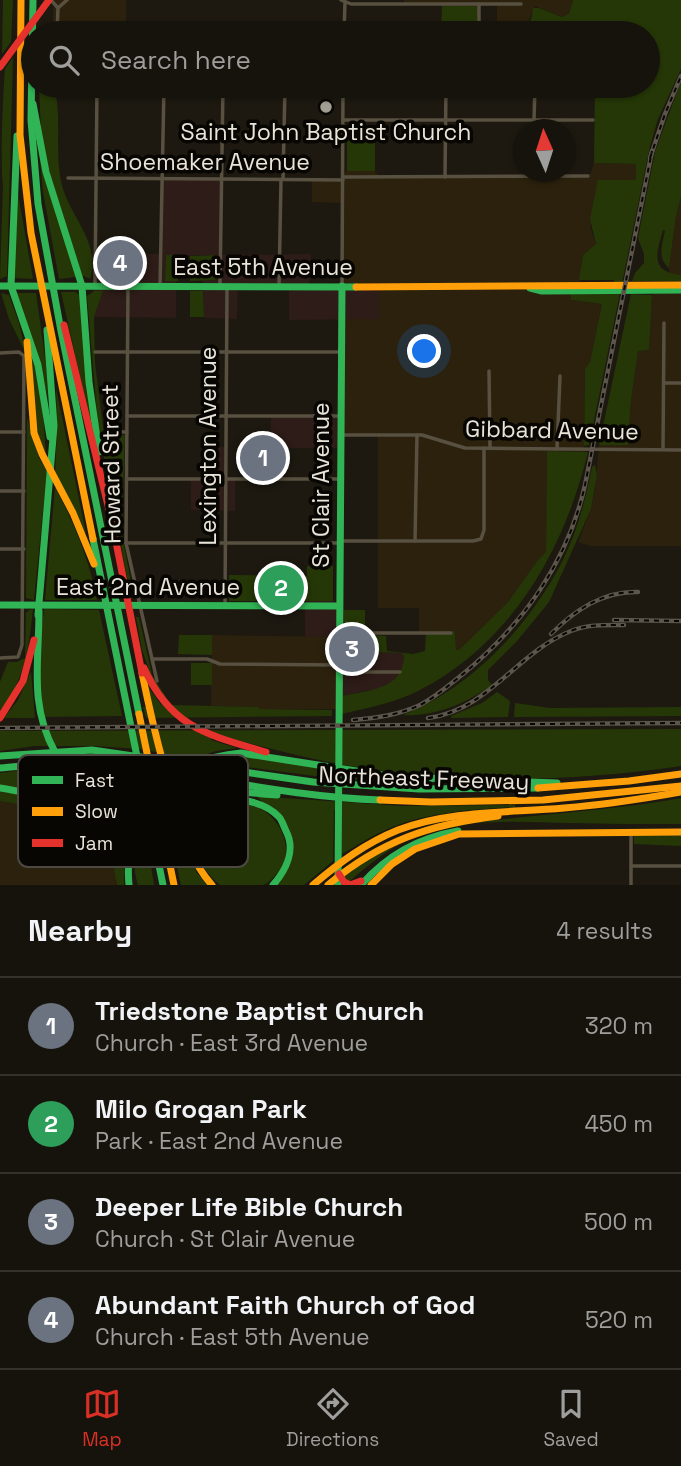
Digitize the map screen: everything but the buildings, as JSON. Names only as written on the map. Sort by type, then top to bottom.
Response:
[{"type":"main road","points":[[21,0],[11,286],[33,347],[44,390],[49,462]]},
{"type":"main road","points":[[32,21],[33,0]]},
{"type":"main road","points":[[34,21],[50,0]]},
{"type":"main road","points":[[0,67],[21,39]]},
{"type":"main road","points":[[30,98],[34,176],[54,290],[147,755]]},
{"type":"main road","points":[[31,98],[37,114],[46,172],[78,286],[104,490]]},
{"type":"main road","points":[[19,117],[26,200],[43,295],[136,755]]},
{"type":"main road","name":"East 5th Avenue","points":[[0,286],[681,285]]},
{"type":"main road","name":"St Clair Avenue","points":[[332,885],[338,815],[342,286]]},
{"type":"main road","name":"East 5th Avenue","points":[[527,287],[542,291],[681,290]]},
{"type":"main road","points":[[54,290],[104,490],[148,706],[162,755]]},
{"type":"main road","points":[[43,295],[54,426],[49,462],[35,683],[39,721],[57,755]]},
{"type":"main road","points":[[26,331],[32,423],[37,443],[73,513],[100,577]]},
{"type":"main road","name":"East 2nd Avenue","points":[[0,606],[339,606]]},
{"type":"main road","points":[[1,717],[16,697],[27,672],[39,611]]},
{"type":"main road","points":[[136,643],[147,678],[163,703],[190,726],[215,738],[300,762]]},
{"type":"main road","name":"Northeast Freeway","points":[[0,756],[66,750],[92,750],[125,755]]},
{"type":"main road","points":[[220,755],[242,753],[377,775],[432,780],[607,783]]},
{"type":"main road","name":"Northeast Freeway","points":[[0,768],[18,766]]},
{"type":"main road","name":"Northeast Freeway","points":[[248,774],[418,789],[513,789],[607,783],[681,774]]},
{"type":"main road","name":"Northeast Freeway","points":[[248,786],[351,799],[431,802],[543,800],[681,786]]},
{"type":"main road","points":[[0,788],[18,791]]},
{"type":"main road","points":[[248,792],[351,799]]},
{"type":"main road","points":[[332,885],[364,855],[396,838],[442,823],[681,792]]},
{"type":"main road","points":[[248,800],[269,808],[280,818],[289,838],[290,852],[286,867],[273,885]]},
{"type":"main road","points":[[313,885],[334,871],[346,857],[393,831],[432,819],[480,812],[564,807]]},
{"type":"main road","points":[[334,871],[344,882],[359,883],[396,853],[427,838],[463,830],[496,832]]},
{"type":"main road","points":[[371,885],[400,858],[428,843],[459,834],[681,832]]},
{"type":"main road","points":[[132,867],[132,885]]},
{"type":"main road","points":[[159,867],[163,885]]},
{"type":"main road","points":[[170,867],[174,885]]},
{"type":"main road","points":[[198,867],[212,885]]},
{"type":"main road","points":[[360,885],[370,874]]},
{"type":"street","points":[[50,0],[58,8]]},
{"type":"street","points":[[57,21],[58,8],[67,0]]},
{"type":"street","points":[[344,21],[343,1],[521,4]]},
{"type":"street","points":[[479,4],[479,21]]},
{"type":"street","points":[[95,286],[97,98]]},
{"type":"street","points":[[160,286],[164,98]]},
{"type":"street","name":"Lexington Avenue","points":[[223,98],[225,606]]},
{"type":"street","points":[[279,286],[285,98]]},
{"type":"street","name":"St Clair Avenue","points":[[342,286],[343,98]]},
{"type":"street","points":[[445,177],[446,98]]},
{"type":"street","points":[[534,119],[535,98]]},
{"type":"street","points":[[343,120],[513,120]]},
{"type":"street","points":[[576,120],[593,120]]},
{"type":"street","name":"Shoemaker Avenue","points":[[68,178],[588,176]]},
{"type":"street","name":"Howard Street","points":[[128,286],[127,543],[157,681]]},
{"type":"street","points":[[663,449],[664,323]]},
{"type":"street","points":[[95,352],[341,352]]},
{"type":"street","points":[[0,353],[23,354],[24,432],[22,645],[18,656],[0,658]]},
{"type":"street","points":[[489,371],[490,449]]},
{"type":"street","points":[[557,449],[559,376]]},
{"type":"street","points":[[664,383],[681,383]]},
{"type":"street","points":[[127,415],[341,416]]},
{"type":"street","points":[[0,432],[24,432]]},
{"type":"street","points":[[108,432],[127,432]]},
{"type":"street","name":"Gibbard Avenue","points":[[340,435],[417,435],[465,449],[681,450]]},
{"type":"street","points":[[415,541],[417,435]]},
{"type":"street","points":[[127,543],[481,539],[484,530],[484,449]]},
{"type":"street","points":[[127,479],[340,479]]},
{"type":"street","points":[[0,491],[24,491]]},
{"type":"street","points":[[0,549],[24,549]]},
{"type":"street","points":[[338,633],[451,633]]},
{"type":"street","points":[[152,659],[207,659],[220,664],[400,672]]},
{"type":"street","points":[[631,832],[631,885]]},
{"type":"street","points":[[631,866],[681,866]]},
{"type":"shaded area","points":[[54,0],[126,0],[126,21],[53,21]]},
{"type":"shaded area","points":[[404,0],[573,0],[569,14],[562,17],[535,6],[529,21],[497,21],[497,4],[442,6],[404,3]]},
{"type":"shaded area","points":[[594,163],[636,164],[636,181],[590,226],[596,244],[583,255],[578,293],[571,300],[602,304],[590,362],[585,369],[584,452],[547,451],[546,553],[508,602],[456,650],[455,631],[419,632],[419,608],[378,608],[378,435],[341,434],[341,319],[379,319],[379,287],[341,286],[342,203],[312,202],[312,179],[342,179],[346,171],[375,171],[378,175],[513,176],[513,182],[576,182],[576,177],[586,177],[591,173]]},
{"type":"shaded area","points":[[162,178],[222,178],[220,255],[311,254],[309,286],[379,287],[379,319],[289,320],[289,286],[238,286],[237,319],[206,318],[203,280],[214,280],[216,255],[166,256],[165,280],[176,281],[176,318],[94,317],[103,291],[94,291],[91,254],[161,254]]},
{"type":"shaded area","points":[[681,197],[681,275],[670,274],[669,268]]},
{"type":"shaded area","points":[[681,282],[681,546],[590,546],[578,542],[591,509],[599,445],[628,445],[638,351],[649,350],[652,295]]},
{"type":"shaded area","points":[[271,415],[341,416],[341,448],[270,448]]},
{"type":"shaded area","points":[[208,447],[227,447],[227,478],[235,479],[235,511],[191,510],[191,479],[208,479]]},
{"type":"shaded area","points":[[305,601],[333,601],[344,610],[344,630],[365,630],[372,635],[373,652],[401,653],[404,656],[404,668],[399,676],[385,687],[342,696],[339,638],[305,637]]},
{"type":"shaded area","points":[[212,635],[339,637],[342,709],[211,706]]},
{"type":"shaded area","points":[[0,801],[18,804],[18,867],[113,867],[117,885],[0,885]]},
{"type":"green space","points":[[3,0],[13,0],[11,42],[2,54]]},
{"type":"green space","points":[[573,0],[681,0],[681,69],[658,119],[650,146],[589,445],[584,446],[585,369],[590,362],[602,304],[571,300],[571,293],[612,294],[614,280],[579,280],[583,255],[596,244],[590,219],[598,180],[636,180],[636,164],[594,163],[595,98],[660,98],[660,21],[530,21],[533,8],[562,17],[569,14]]},
{"type":"green space","points":[[442,6],[478,6],[478,21],[441,21]]},
{"type":"green space","points":[[13,57],[7,276],[0,279],[4,81],[5,69]]},
{"type":"green space","points":[[681,81],[681,197],[669,268],[662,256],[663,230],[657,254],[660,266],[671,273],[681,275],[681,281],[632,281],[644,263],[644,254],[638,238],[655,152]]},
{"type":"green space","points":[[40,98],[57,98],[60,176],[67,200],[89,244],[92,255],[90,279],[82,275],[46,161]]},
{"type":"green space","points":[[347,131],[375,131],[375,171],[347,171]]},
{"type":"green space","points":[[39,151],[76,277],[59,279],[43,192]]},
{"type":"green space","points":[[17,188],[33,279],[14,278]]},
{"type":"green space","points":[[166,255],[178,255],[178,281],[165,281]]},
{"type":"green space","points":[[217,255],[217,278],[190,281],[190,256]]},
{"type":"green space","points":[[94,291],[103,291],[94,317],[95,363],[104,434],[125,435],[122,534],[133,593],[130,593],[98,425],[87,296]]},
{"type":"green space","points":[[190,291],[203,291],[204,317],[190,317]]},
{"type":"green space","points":[[61,292],[75,292],[80,295],[93,434]]},
{"type":"green space","points":[[1,293],[9,295],[26,354],[9,319]]},
{"type":"green space","points":[[17,293],[36,293],[48,397]]},
{"type":"green space","points":[[631,294],[652,295],[649,350],[638,351],[628,445],[599,445]]},
{"type":"green space","points":[[32,359],[42,396],[46,457],[35,427]]},
{"type":"green space","points":[[56,388],[86,533],[55,475]]},
{"type":"green space","points":[[27,417],[39,458],[47,470],[34,600],[26,598]]},
{"type":"green space","points":[[547,451],[588,452],[565,524],[529,590],[507,620],[481,647],[451,671],[418,691],[390,702],[342,714],[342,696],[373,690],[391,682],[402,667],[404,656],[401,653],[372,652],[372,635],[386,636],[387,651],[413,654],[425,651],[426,632],[455,631],[456,650],[459,650],[508,602],[546,552]]},
{"type":"green space","points":[[595,465],[597,475],[591,509],[549,602],[517,641],[488,670],[488,680],[492,685],[472,698],[439,711],[403,715],[427,704],[471,674],[491,657],[527,617],[569,548],[583,508],[592,467]]},
{"type":"green space","points":[[55,487],[80,542],[97,600],[45,600]]},
{"type":"green space","points":[[307,566],[333,566],[333,601],[229,601],[229,575],[307,576]]},
{"type":"green space","points":[[33,609],[25,657],[26,613]]},
{"type":"green space","points":[[44,609],[99,610],[122,716],[41,717],[38,667]]},
{"type":"green space","points":[[344,610],[365,610],[365,630],[344,630]]},
{"type":"green space","points":[[136,617],[139,617],[152,675],[171,705],[332,710],[332,716],[146,718],[143,707],[151,707],[149,688],[162,706],[142,650]]},
{"type":"green space","points":[[179,635],[212,635],[212,655],[178,654]]},
{"type":"green space","points":[[25,658],[15,687],[0,711],[0,682],[8,662]]},
{"type":"green space","points":[[191,663],[212,663],[212,685],[191,685]]},
{"type":"green space","points":[[31,671],[35,718],[4,718],[18,700]]},
{"type":"green space","points":[[497,692],[510,701],[508,717],[451,718],[482,703]]},
{"type":"green space","points":[[515,703],[550,708],[681,707],[681,716],[514,717]]},
{"type":"green space","points":[[681,729],[681,766],[604,775],[525,779],[446,777],[368,769],[213,734],[211,740],[237,748],[204,755],[171,755],[140,749],[95,746],[34,746],[0,751],[0,731]]},
{"type":"green space","points":[[248,757],[424,784],[330,778],[248,767]]},
{"type":"green space","points":[[18,771],[18,789],[0,786],[0,773]]},
{"type":"green space","points":[[0,791],[18,794],[18,804],[0,801]]},
{"type":"green space","points":[[255,796],[402,806],[515,807],[447,813],[413,820],[376,834],[342,854],[342,811],[334,810],[333,861],[304,885],[276,885],[281,880],[292,836],[280,814]]},
{"type":"green space","points":[[681,798],[681,824],[466,824],[626,806]]},
{"type":"green space","points":[[248,804],[260,808],[276,822],[285,840],[286,851],[279,871],[270,881],[263,885],[220,885],[204,867],[248,867]]},
{"type":"green space","points":[[681,835],[681,846],[634,844],[634,836]]},
{"type":"green space","points":[[418,836],[385,853],[349,882],[343,876],[388,848]]},
{"type":"green space","points":[[113,867],[124,867],[124,885],[117,885]]},
{"type":"green space","points":[[134,867],[151,867],[154,885],[138,885]]},
{"type":"green space","points":[[177,867],[195,867],[208,885],[181,885]]},
{"type":"railway","points":[[650,158],[681,76]]},
{"type":"railway","points":[[353,720],[404,711],[420,705],[442,691],[485,655],[505,634],[540,590],[555,565],[567,540],[585,485],[652,151]]},
{"type":"railway","points":[[551,634],[590,604],[613,595],[638,592]]},
{"type":"railway","points":[[614,620],[681,621]]},
{"type":"railway","points":[[428,718],[449,713],[468,704],[552,640],[590,626],[624,625]]},
{"type":"railway","points":[[0,728],[681,723]]},
{"type":"traffic: fast","points":[[33,0],[33,21]]},
{"type":"traffic: fast","points":[[31,98],[38,204],[61,331],[139,714]]},
{"type":"traffic: fast","points":[[33,104],[46,172],[82,286],[89,382],[99,452]]},
{"type":"traffic: fast","points":[[17,136],[11,286],[38,365],[50,437]]},
{"type":"traffic: fast","points":[[0,286],[356,287]]},
{"type":"traffic: fast","points":[[338,885],[342,286]]},
{"type":"traffic: fast","points":[[530,288],[542,291],[681,290]]},
{"type":"traffic: fast","points":[[38,615],[54,426],[47,330]]},
{"type":"traffic: fast","points":[[93,539],[137,755]]},
{"type":"traffic: fast","points":[[0,605],[339,606]]},
{"type":"traffic: fast","points":[[39,611],[37,683],[42,717],[55,752]]},
{"type":"traffic: fast","points":[[0,756],[92,750],[127,755]]},
{"type":"traffic: fast","points":[[228,755],[241,753],[395,777],[557,783]]},
{"type":"traffic: fast","points":[[0,768],[18,767]]},
{"type":"traffic: fast","points":[[248,773],[313,782],[419,789],[538,788]]},
{"type":"traffic: fast","points":[[248,785],[311,795],[380,800]]},
{"type":"traffic: fast","points":[[0,788],[18,791]]},
{"type":"traffic: fast","points":[[248,793],[277,795]]},
{"type":"traffic: fast","points":[[248,801],[265,806],[280,818],[289,838],[288,860],[273,885]]},
{"type":"traffic: fast","points":[[361,885],[371,874],[405,849],[430,838],[458,831]]},
{"type":"traffic: fast","points":[[129,867],[129,885]]},
{"type":"traffic: fast","points":[[159,867],[163,885]]},
{"type":"traffic: slow","points":[[21,0],[20,135],[31,233],[93,539]]},
{"type":"traffic: slow","points":[[356,287],[681,285]]},
{"type":"traffic: slow","points":[[27,342],[34,433],[73,513],[94,564]]},
{"type":"traffic: slow","points":[[142,673],[161,755]]},
{"type":"traffic: slow","points":[[139,714],[147,755]]},
{"type":"traffic: slow","points":[[538,788],[681,774]]},
{"type":"traffic: slow","points":[[380,800],[543,800],[681,786]]},
{"type":"traffic: slow","points":[[313,885],[364,847],[386,835],[418,824],[480,813],[593,805],[681,792]]},
{"type":"traffic: slow","points":[[328,885],[367,857],[407,837],[450,824],[498,816]]},
{"type":"traffic: slow","points":[[371,885],[392,864],[415,849],[459,834],[681,832]]},
{"type":"traffic: slow","points":[[170,867],[174,885]]},
{"type":"traffic: slow","points":[[199,867],[212,885]]},
{"type":"traffic: jam","points":[[34,21],[49,0]]},
{"type":"traffic: jam","points":[[0,67],[21,38]]},
{"type":"traffic: jam","points":[[64,325],[112,522],[142,673]]},
{"type":"traffic: jam","points":[[0,718],[23,681],[34,640]]},
{"type":"traffic: jam","points":[[144,668],[166,704],[193,726],[209,734],[266,752]]},
{"type":"traffic: jam","points":[[339,874],[344,882],[350,885],[361,881]]},
{"type":"place","name":"Saint John Baptist Church","points":[[326,107]]},
{"type":"place","name":"Abundant Faith Church of God","points":[[120,263]]},
{"type":"place","name":"Triedstone Baptist Church","points":[[263,458]]},
{"type":"place","name":"Milo Grogan Park","points":[[281,588]]},
{"type":"place","name":"Deeper Life Bible Church","points":[[352,649]]}]
